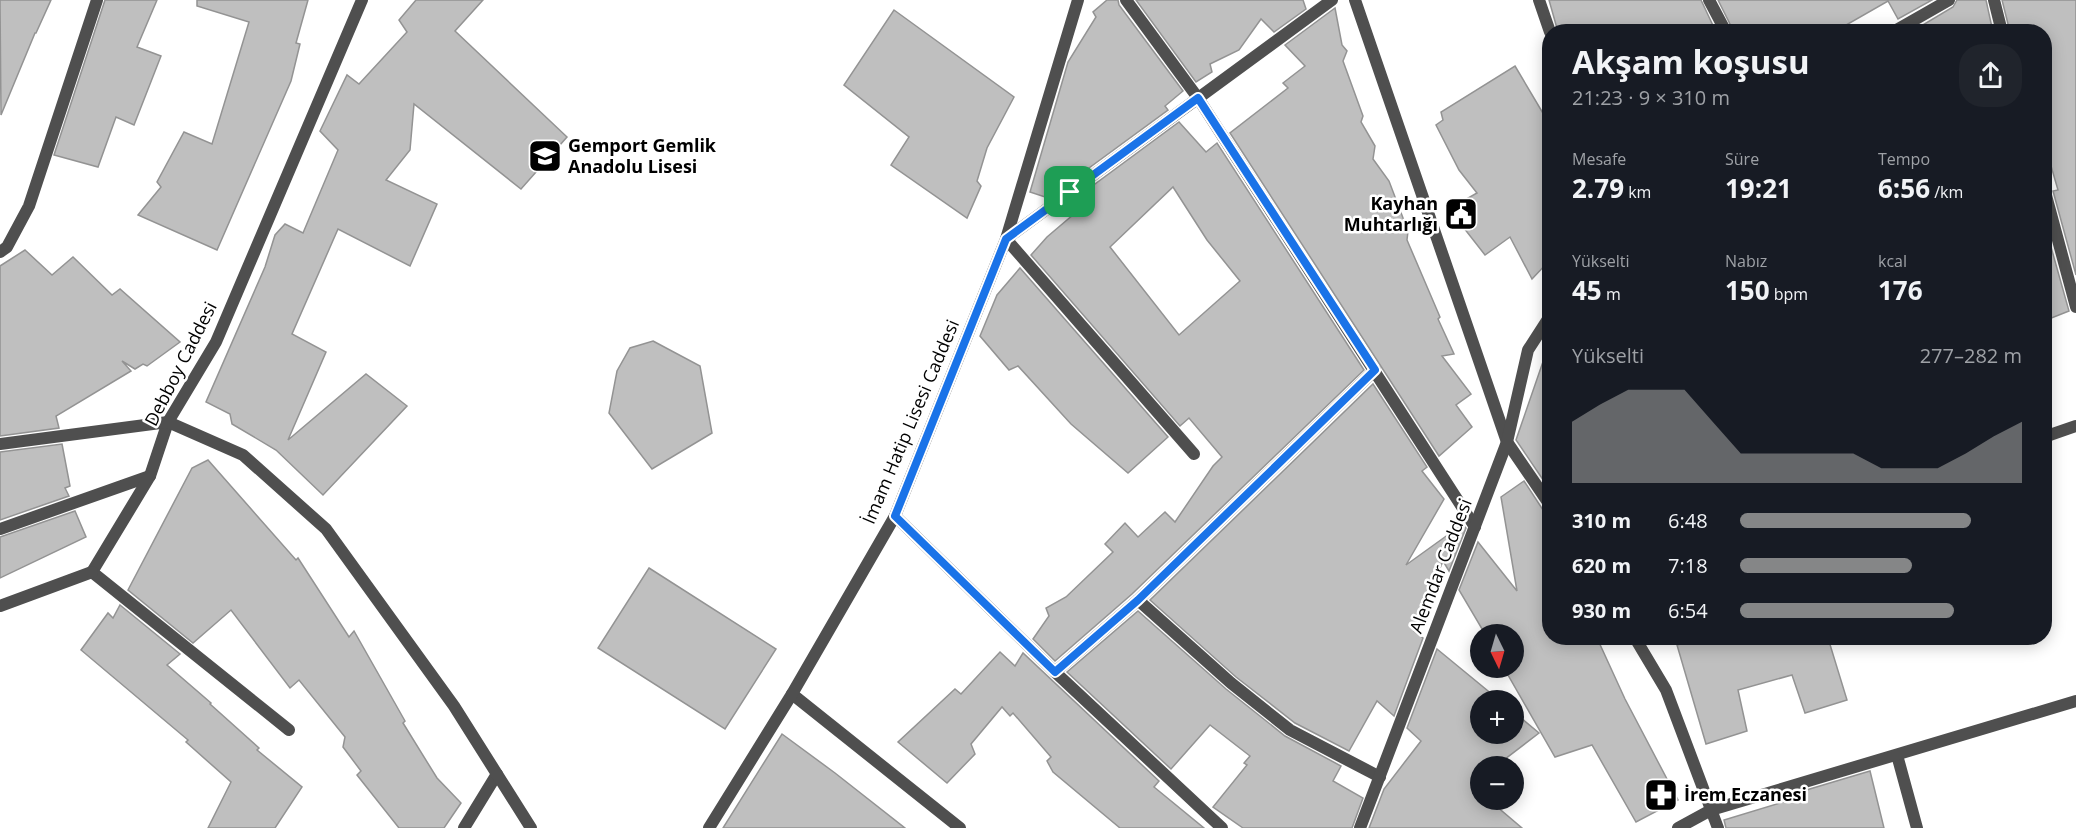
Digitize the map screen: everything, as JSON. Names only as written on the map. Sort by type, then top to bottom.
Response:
[{"type":"street","points":[[2,246],[28,206],[97,0]]},
{"type":"street","name":"Debboy Caddesi","points":[[92,572],[150,477],[168,422],[216,342],[362,0]]},
{"type":"street","name":"İmam Hatip Lisesi Caddesi","points":[[709,828],[792,694],[895,516],[1006,239],[1078,0]]},
{"type":"street","points":[[1126,0],[1198,98],[1475,527]]},
{"type":"street","points":[[1194,454],[1006,239],[1332,0]]},
{"type":"street","points":[[1355,0],[1507,442],[1542,493]]},
{"type":"street","points":[[1539,0],[1547,24]]},
{"type":"street","points":[[1709,0],[1722,24]]},
{"type":"street","points":[[1907,24],[1949,0]]},
{"type":"street","points":[[1994,0],[2000,24]]},
{"type":"street","points":[[2052,218],[2076,307]]},
{"type":"street","name":"Alemdar Caddesi","points":[[1360,828],[1507,442],[1528,350],[1542,328]]},
{"type":"street","points":[[1055,672],[1138,600],[1375,370]]},
{"type":"street","points":[[0,444],[168,422],[243,455],[326,529],[454,706],[531,828]]},
{"type":"street","points":[[2052,434],[2076,426]]},
{"type":"street","points":[[0,529],[150,477]]},
{"type":"street","points":[[895,516],[1055,672],[1222,828]]},
{"type":"street","points":[[0,606],[92,572],[289,730]]},
{"type":"street","points":[[1138,600],[1231,683],[1290,730],[1380,777]]},
{"type":"street","points":[[1639,645],[1666,690],[1718,828]]},
{"type":"street","points":[[792,694],[960,828]]},
{"type":"street","points":[[1678,828],[1711,810],[2076,701]]},
{"type":"street","points":[[1897,755],[1917,828]]},
{"type":"street","points":[[464,828],[497,774]]},
{"type":"building","points":[[0,0],[51,0],[1,115]]},
{"type":"building","points":[[105,0],[157,0],[137,47],[161,56],[134,125],[116,117],[98,167],[54,155]]},
{"type":"building","points":[[197,0],[308,0],[296,43],[300,44],[291,81],[217,250],[138,215],[161,187],[157,182],[184,132],[212,144],[249,22],[197,6]]},
{"type":"building","points":[[416,0],[483,0],[455,31],[567,137],[521,189],[414,104],[410,150],[386,180],[437,204],[410,266],[338,229],[292,334],[326,352],[288,440],[366,374],[407,406],[323,495],[276,450],[232,424],[230,414],[206,402],[265,267],[275,235],[285,224],[303,233],[338,150],[320,131],[347,75],[359,84],[407,32],[399,20]]},
{"type":"building","points":[[1107,0],[1118,0],[1119,5],[1183,91],[1165,106],[1168,110],[1048,198],[1030,192],[1068,62],[1096,17],[1093,12]]},
{"type":"building","points":[[1136,0],[1303,0],[1306,9],[1274,32],[1261,19],[1239,50],[1210,64],[1212,72],[1196,82]]},
{"type":"building","points":[[1549,0],[1701,0],[1712,24],[1556,24]]},
{"type":"building","points":[[1718,0],[1932,0],[1898,19],[1888,1],[1848,24],[1730,24]]},
{"type":"building","points":[[1957,0],[1986,0],[1991,24],[1924,24],[1953,7]]},
{"type":"building","points":[[2002,0],[2076,0],[2076,275],[2053,191],[2058,190],[2052,169],[2052,24],[2008,24]]},
{"type":"building","points":[[1335,8],[1342,45],[1347,51],[1343,61],[1363,116],[1361,122],[1375,146],[1373,159],[1389,181],[1408,231],[1407,240],[1454,354],[1442,356],[1471,394],[1456,405],[1472,427],[1439,456],[1230,133],[1288,88],[1283,83],[1305,66],[1285,45]]},
{"type":"building","points":[[894,10],[1014,97],[987,148],[977,181],[981,186],[967,218],[891,165],[909,137],[844,85]]},
{"type":"building","points":[[1515,66],[1542,112],[1542,268],[1532,279],[1510,237],[1485,255],[1449,209],[1477,193],[1459,170],[1436,125],[1443,120],[1441,112]]},
{"type":"building","points":[[1179,122],[1206,152],[1217,143],[1364,370],[1132,594],[1055,661],[1033,639],[1049,616],[1046,608],[1066,597],[1113,552],[1105,544],[1125,523],[1138,537],[1165,512],[1175,522],[1213,466],[1222,457],[1189,418],[1180,426],[1031,255],[1047,237],[1081,208],[1068,204]],"holes":[[[1173,187],[1207,240],[1240,281],[1179,335],[1110,247]]]},
{"type":"building","points":[[25,250],[52,275],[73,257],[112,295],[120,289],[180,342],[147,366],[143,364],[135,369],[122,361],[131,371],[56,416],[59,428],[0,436],[0,266]]},
{"type":"building","points":[[2052,250],[2069,311],[2052,318]]},
{"type":"building","points":[[1020,268],[1168,437],[1128,473],[1071,424],[1018,366],[1009,370],[980,336],[997,295]]},
{"type":"building","points":[[653,341],[700,366],[712,433],[652,469],[609,413],[617,371],[630,348]]},
{"type":"building","points":[[1542,365],[1542,478],[1516,440]]},
{"type":"building","points":[[1373,384],[1427,467],[1422,471],[1444,499],[1406,565],[1463,524],[1466,528],[1449,571],[1443,561],[1414,631],[1423,638],[1394,716],[1377,701],[1349,751],[1295,723],[1236,677],[1150,600]]},
{"type":"building","points":[[62,444],[70,486],[65,488],[69,496],[0,520],[0,452]]},
{"type":"building","points":[[208,460],[296,560],[298,558],[349,637],[354,631],[405,721],[403,723],[437,778],[461,803],[444,828],[399,828],[357,775],[361,771],[343,747],[345,737],[299,680],[290,688],[231,610],[193,643],[128,590],[192,468]]},
{"type":"building","points":[[1524,481],[1542,508],[1542,645],[1600,645],[1625,699],[1678,800],[1636,822],[1592,745],[1555,757],[1524,703],[1524,690],[1517,690],[1510,678],[1524,678],[1524,624],[1479,624],[1459,590],[1478,542],[1517,591],[1501,497]]},
{"type":"building","points":[[75,511],[86,537],[0,578],[0,537]]},
{"type":"building","points":[[649,568],[776,649],[725,729],[598,648]]},
{"type":"building","points":[[120,605],[180,654],[167,665],[259,748],[257,750],[302,787],[275,828],[208,828],[231,782],[186,742],[188,740],[81,650],[108,613],[113,618]]},
{"type":"building","points":[[1138,611],[1226,689],[1285,736],[1341,766],[1333,781],[1363,798],[1352,828],[1243,828],[1213,807],[1247,765],[1244,763],[1250,756],[1210,725],[1171,769],[1067,672]]},
{"type":"building","points":[[1677,645],[1830,645],[1847,700],[1805,713],[1792,675],[1738,690],[1747,731],[1706,744]]},
{"type":"building","points":[[1437,649],[1487,690],[1470,690],[1470,744],[1524,744],[1524,720],[1539,733],[1509,756],[1470,756],[1470,810],[1501,810],[1522,828],[1369,828],[1384,789],[1421,741],[1407,728]]},
{"type":"building","points":[[1000,652],[1015,666],[1023,653],[1159,781],[1154,787],[1204,828],[1120,828],[1053,772],[1047,761],[1051,757],[1013,713],[1010,716],[1002,707],[971,744],[975,754],[947,783],[898,742],[955,689],[961,694]]},
{"type":"building","points":[[782,734],[835,773],[905,828],[723,828]]},
{"type":"building","points":[[1870,771],[1884,828],[1726,828],[1724,820],[1783,802],[1782,799],[1793,794]]},
{"type":"place","name":"Gemport Gemlik Anadolu Lisesi","points":[[545,156]]},
{"type":"place","name":"Kayhan Muhtarlığı","points":[[1461,214]]},
{"type":"place","name":"İrem Eczanesi","points":[[1661,795]]},
{"type":"route","points":[[1198,98],[1375,370],[1138,600],[1055,672],[895,516],[1006,239],[1070,192],[1198,98]]}]
